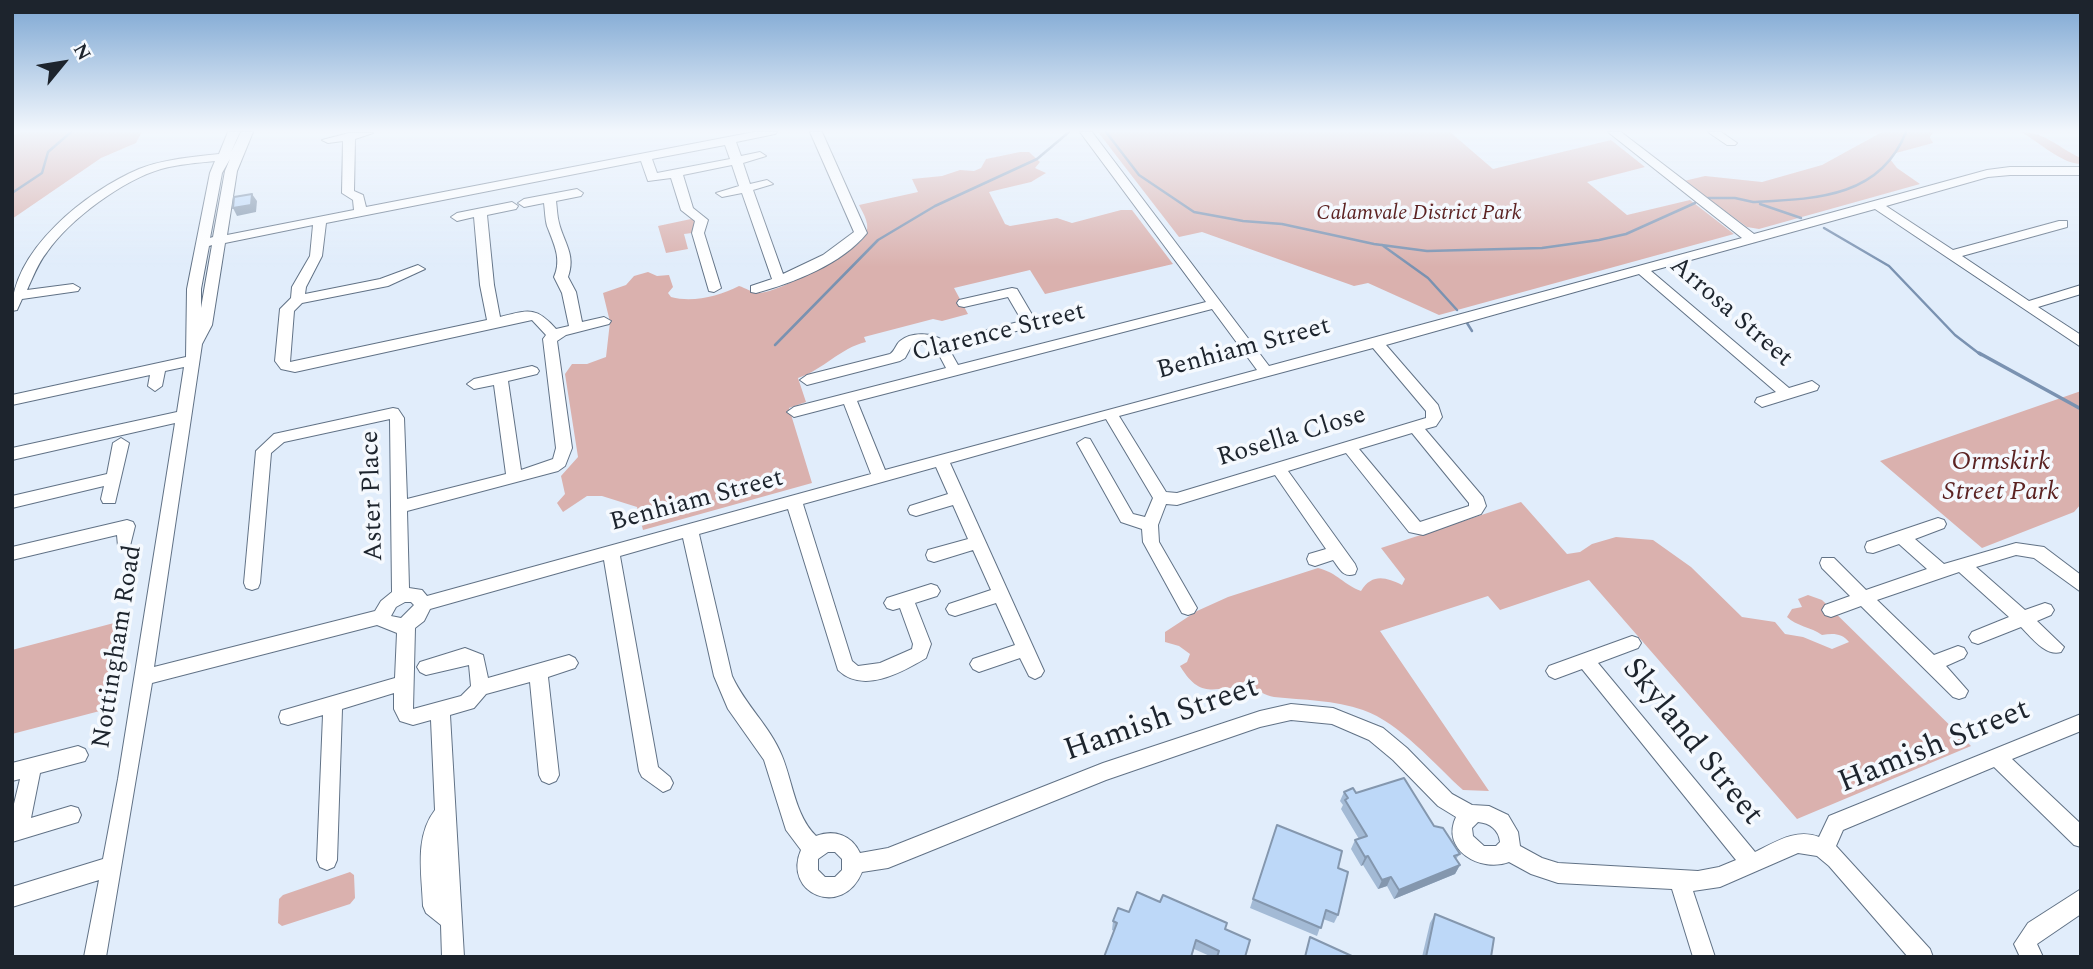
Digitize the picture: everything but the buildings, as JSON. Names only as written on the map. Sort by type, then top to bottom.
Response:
[{"type":"street","points":[[15,302],[49,241],[62,228],[132,177]]},
{"type":"street","name":"Nottingham Road","points":[[95,957],[128,779],[193,353],[194,289],[215,177]]},
{"type":"street","name":"Nottingham Road","points":[[193,353],[205,325],[230,177]]},
{"type":"street","points":[[348,177],[348,193],[359,198],[360,213]]},
{"type":"street","points":[[204,243],[539,177]]},
{"type":"street","points":[[677,177],[687,210],[702,220],[698,233],[714,288]]},
{"type":"street","points":[[743,177],[777,276],[782,281]]},
{"type":"street","points":[[755,289],[803,271],[861,233],[836,177]]},
{"type":"street","points":[[1120,177],[1266,372]]},
{"type":"street","points":[[1672,177],[1751,238]]},
{"type":"street","name":"Benhiam Street","points":[[424,604],[1110,413],[1376,343],[1979,177]]},
{"type":"street","points":[[722,193],[767,184]]},
{"type":"street","points":[[457,217],[577,193]]},
{"type":"street","points":[[549,198],[553,225],[561,240],[565,267],[561,277],[569,292],[576,328]]},
{"type":"street","points":[[1877,205],[2081,342]]},
{"type":"street","points":[[480,212],[487,285],[494,322]]},
{"type":"street","points":[[298,300],[299,287],[316,257],[320,222]]},
{"type":"street","points":[[1951,255],[2063,224]]},
{"type":"street","points":[[418,269],[383,283],[298,300],[287,309],[282,361],[286,366],[295,367],[461,329],[536,315],[543,318],[546,327],[555,335]]},
{"type":"street","name":"Arrosa Street","points":[[1642,269],[1787,394]]},
{"type":"street","points":[[15,302],[77,287]]},
{"type":"street","points":[[2027,306],[2081,289]]},
{"type":"street","points":[[942,346],[1030,323],[1012,292],[964,303]]},
{"type":"street","name":"Clarence Street","points":[[794,412],[1216,304]]},
{"type":"street","points":[[399,507],[553,467],[564,456],[549,345],[555,335],[604,321]]},
{"type":"street","points":[[807,380],[895,358],[900,355],[905,344],[932,338],[942,346],[954,371]]},
{"type":"street","name":"Rosella Close","points":[[1161,498],[1177,499],[1431,422],[1435,417],[1433,409],[1376,343]]},
{"type":"street","points":[[12,400],[158,368],[193,353]]},
{"type":"street","points":[[155,386],[158,368]]},
{"type":"street","points":[[474,384],[532,371]]},
{"type":"street","points":[[500,378],[514,478]]},
{"type":"street","points":[[1762,402],[1812,386]]},
{"type":"street","points":[[849,398],[880,478]]},
{"type":"street","name":"Aster Place","points":[[252,583],[264,452],[279,438],[393,413],[397,418],[401,596]]},
{"type":"street","points":[[1110,413],[1161,498],[1150,525],[1151,542],[1188,608]]},
{"type":"street","points":[[12,454],[183,416]]},
{"type":"street","points":[[1349,447],[1415,528],[1423,529],[1475,510],[1477,501],[1415,427]]},
{"type":"street","points":[[109,499],[121,443]]},
{"type":"street","points":[[1086,443],[1127,518],[1150,525]]},
{"type":"street","points":[[941,460],[1035,671]]},
{"type":"street","points":[[1278,468],[1349,569]]},
{"type":"street","points":[[12,502],[114,478]]},
{"type":"street","points":[[916,510],[958,497]]},
{"type":"street","points":[[794,502],[844,665],[852,673],[863,675],[920,653],[922,644],[899,601],[932,591]]},
{"type":"street","points":[[1873,547],[1938,524]]},
{"type":"street","points":[[12,554],[127,526],[124,541]]},
{"type":"street","points":[[690,531],[723,676],[735,703],[758,732],[773,757],[796,830],[815,850]]},
{"type":"street","points":[[1902,537],[1941,571]]},
{"type":"street","points":[[934,555],[978,542]]},
{"type":"street","points":[[1831,610],[1941,571],[2016,549],[2029,549],[2049,559],[2081,585]]},
{"type":"street","points":[[1315,559],[1337,552]]},
{"type":"street","points":[[611,553],[649,771],[663,783]]},
{"type":"street","points":[[1828,563],[1959,691]]},
{"type":"street","points":[[1962,565],[2055,647]]},
{"type":"street","points":[[955,609],[1001,594]]},
{"type":"street","points":[[143,678],[382,615],[390,602],[401,596],[416,595],[424,604],[417,617],[406,624],[392,626],[383,620],[382,615]]},
{"type":"street","points":[[1978,637],[2045,610]]},
{"type":"street","points":[[406,624],[403,709],[413,718],[467,702],[480,688],[569,663]]},
{"type":"street","points":[[1555,671],[1632,643]]},
{"type":"street","points":[[979,664],[1026,649]]},
{"type":"street","points":[[1933,664],[1958,653]]},
{"type":"street","points":[[426,667],[465,656],[472,657],[477,660],[480,688]]},
{"type":"street","name":"Skyland Street","points":[[1585,660],[1751,863]]},
{"type":"street","points":[[538,672],[549,775]]},
{"type":"street","points":[[288,717],[403,683]]},
{"type":"street","points":[[327,860],[333,704]]},
{"type":"street","points":[[440,710],[447,811],[434,827],[431,841],[433,906],[453,921],[453,957]]},
{"type":"street","name":"Hamish Street","points":[[854,863],[888,858],[1104,772],[1260,719],[1290,712],[1333,716],[1376,734],[1446,800],[1470,815]]},
{"type":"street","name":"Hamish Street","points":[[1824,849],[1836,823],[2081,722]]},
{"type":"street","points":[[71,815],[15,832],[22,770],[78,755]]},
{"type":"street","points":[[1997,757],[2081,838]]},
{"type":"street","points":[[1483,813],[1498,819],[1508,831],[1510,845],[1507,850],[1496,858],[1473,851],[1461,832],[1462,825],[1470,815],[1483,813]]},
{"type":"street","points":[[837,842],[850,849],[854,863],[850,875],[841,884],[833,887],[819,886],[813,882],[807,870],[810,856],[815,850],[821,845],[837,842]]},
{"type":"street","points":[[1507,850],[1538,867],[1558,873],[1680,882],[1720,877],[1797,843],[1809,843],[1824,849],[1836,859],[1922,957]]},
{"type":"street","points":[[12,897],[110,867]]},
{"type":"street","points":[[1680,882],[1704,957]]},
{"type":"street","points":[[2032,957],[2025,944],[2029,934],[2074,908],[2081,899]]},
{"type":"green space","points":[[12,177],[73,177],[12,219]]},
{"type":"green space","points":[[1039,177],[1031,182],[989,192],[1005,224],[1010,226],[1057,218],[1072,223],[1121,210],[1132,210],[1173,264],[1045,294],[1030,270],[954,288],[968,314],[942,321],[933,319],[864,337],[866,342],[848,349],[816,370],[798,378],[806,402],[789,408],[812,483],[643,530],[637,507],[602,496],[587,496],[563,512],[557,503],[565,494],[561,476],[578,457],[565,374],[572,364],[587,364],[606,357],[610,322],[603,293],[626,285],[634,276],[648,272],[657,276],[669,275],[673,287],[668,293],[679,299],[706,297],[739,286],[758,293],[783,286],[817,270],[859,243],[867,228],[859,205],[918,192],[912,179]]},
{"type":"green space","name":"Calamvale District Park","points":[[1133,177],[1605,177],[1587,182],[1627,215],[1690,200],[1734,234],[1439,315],[1368,283],[1354,286],[1202,232],[1179,237]]},
{"type":"green space","points":[[1717,177],[1762,182],[1779,177],[1910,177],[1920,184],[1759,229],[1747,227],[1684,181]]},
{"type":"green space","points":[[691,219],[695,221],[692,233],[684,234],[688,249],[666,253],[658,226]]},
{"type":"green space","name":"Ormskirk Street Park","points":[[2081,391],[2081,504],[2074,512],[1982,548],[1880,461]]},
{"type":"green space","points":[[1521,502],[1567,554],[1580,552],[1592,544],[1616,537],[1653,540],[1691,567],[1742,617],[1775,622],[1785,634],[1803,637],[1832,649],[1849,642],[1837,634],[1822,635],[1787,617],[1792,609],[1802,607],[1798,599],[1808,595],[1822,600],[1971,746],[1797,819],[1589,580],[1500,610],[1488,596],[1380,631],[1489,791],[1463,790],[1403,734],[1363,710],[1330,702],[1271,696],[1249,688],[1203,688],[1195,684],[1180,666],[1187,662],[1190,654],[1179,646],[1165,642],[1165,632],[1197,611],[1228,597],[1318,568],[1361,591],[1370,581],[1380,578],[1402,585],[1405,579],[1381,548]]},
{"type":"green space","points":[[129,619],[115,707],[12,734],[12,650]]},
{"type":"green space","points":[[350,872],[354,875],[355,898],[350,904],[282,926],[278,923],[279,899],[283,895]]},
{"type":"waterway","points":[[12,193],[36,177]]},
{"type":"waterway","points":[[775,345],[878,240],[935,206],[997,177]]},
{"type":"waterway","points":[[1142,177],[1194,212],[1243,221],[1282,224],[1382,245]]},
{"type":"waterway","points":[[1708,198],[1735,198],[1753,202],[1799,199],[1843,191],[1870,177]]},
{"type":"waterway","points":[[1382,245],[1427,251],[1542,248],[1626,234],[1695,203]]},
{"type":"waterway","points":[[1760,204],[1801,218]]},
{"type":"waterway","points":[[1824,228],[1889,266],[1955,335],[1981,355]]},
{"type":"waterway","points":[[1382,245],[1428,278],[1457,310]]},
{"type":"waterway","points":[[1467,323],[1472,331]]},
{"type":"waterway","points":[[1979,353],[2081,409]]}]
